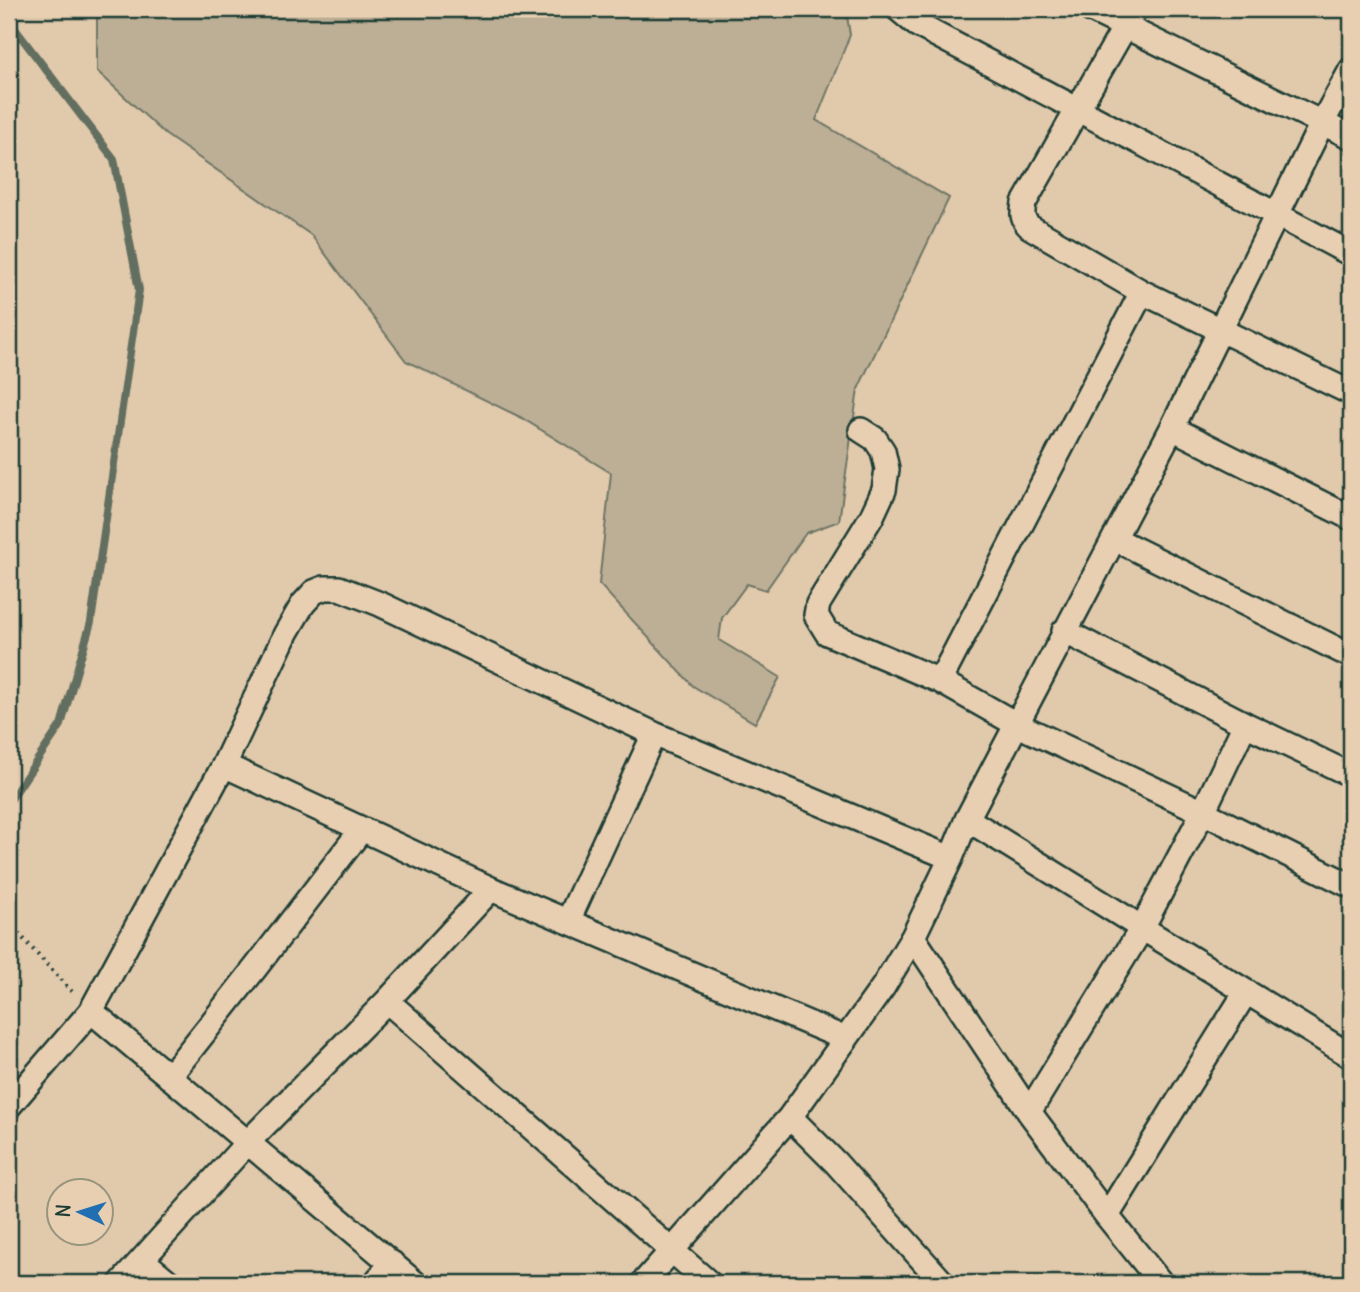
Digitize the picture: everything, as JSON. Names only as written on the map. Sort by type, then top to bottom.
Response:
[{"type":"street","points":[[898,9],[916,24],[1351,254]]},
{"type":"street","points":[[1089,9],[1130,18],[1351,137]]},
{"type":"street","points":[[1130,18],[1024,203],[1024,221],[1142,292],[1351,393]]},
{"type":"street","points":[[643,1283],[790,1117],[883,987],[913,937],[967,819],[1172,428],[1322,123],[1351,70]]},
{"type":"street","points":[[940,681],[1142,292]]},
{"type":"street","points":[[1172,428],[1351,518]]},
{"type":"street","points":[[861,429],[874,439],[883,451],[887,469],[884,490],[872,516],[818,604],[816,615],[827,633],[940,681],[1016,724],[1203,812],[1351,886]]},
{"type":"street","points":[[1115,539],[1351,656]]},
{"type":"street","points":[[9,1106],[91,1011],[224,765],[286,633],[303,604],[314,592],[324,588],[339,588],[380,604],[654,734],[951,858]]},
{"type":"street","points":[[1064,631],[1351,775]]},
{"type":"street","points":[[1029,1112],[1142,928],[1203,812],[1245,724]]},
{"type":"street","points":[[568,921],[654,734]]},
{"type":"street","points":[[224,765],[491,889],[846,1039]]},
{"type":"street","points":[[967,819],[1351,1056]]},
{"type":"street","points":[[169,1077],[362,829]]},
{"type":"street","points":[[121,1283],[247,1143],[387,1001],[491,889]]},
{"type":"street","points":[[913,937],[1029,1112],[1161,1283]]},
{"type":"street","points":[[1107,1216],[1246,992]]},
{"type":"street","points":[[387,1001],[709,1283]]},
{"type":"street","points":[[91,1011],[415,1283]]},
{"type":"street","points":[[790,1117],[836,1163],[943,1283]]},
{"type":"street","points":[[142,1260],[170,1283]]},
{"type":"street","points":[[375,1283],[392,1263]]},
{"type":"path","points":[[9,923],[91,1011]]},
{"type":"shaded area","points":[[97,9],[846,9],[850,35],[816,120],[949,198],[858,389],[839,521],[806,533],[766,590],[747,584],[722,618],[719,640],[780,677],[755,723],[693,686],[599,584],[611,473],[520,417],[406,361],[311,235],[166,135],[97,71]]},
{"type":"waterway","points":[[9,21],[114,159],[139,290],[91,622],[61,725],[9,802]]}]
